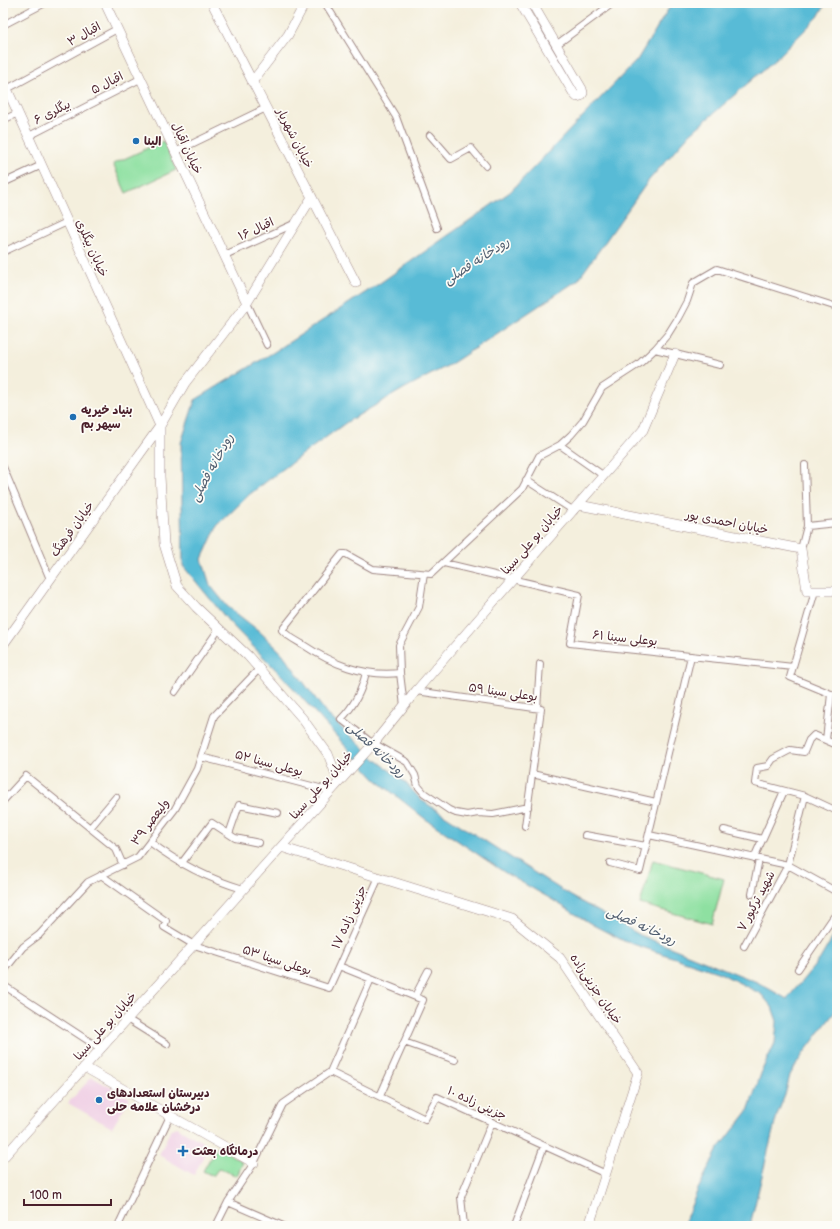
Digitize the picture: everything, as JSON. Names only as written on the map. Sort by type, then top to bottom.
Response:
[{"type":"street","points":[[3,25],[45,3]]},
{"type":"street","name":"خیابان اقبال","points":[[105,3],[247,303]]},
{"type":"street","name":"خیابان شهریار","points":[[212,3],[356,283]]},
{"type":"street","points":[[252,82],[288,35],[306,3]]},
{"type":"street","points":[[325,3],[396,116],[437,228]]},
{"type":"street","points":[[520,3],[574,94],[577,97],[581,96],[583,93],[582,89],[532,3]]},
{"type":"street","points":[[556,45],[612,3]]},
{"type":"street","name":"اقبال ۳","points":[[7,89],[117,28]]},
{"type":"street","name":"اقبال ۵","points":[[84,108],[140,79]]},
{"type":"street","name":"خیابان بیگلری","points":[[3,80],[160,426]]},
{"type":"street","name":"بیگلری ۶","points":[[29,136],[84,108]]},
{"type":"street","points":[[175,152],[266,108]]},
{"type":"street","points":[[3,120],[18,113]]},
{"type":"street","points":[[430,136],[451,159],[471,148],[486,166]]},
{"type":"street","points":[[3,183],[42,165]]},
{"type":"street","name":"خیابان فرهنگ","points":[[3,645],[160,426],[185,383],[247,303],[312,197]]},
{"type":"street","points":[[3,252],[68,222]]},
{"type":"street","name":"اقبال ۱۶","points":[[225,255],[296,223]]},
{"type":"street","points":[[400,673],[390,674],[366,672],[348,668],[321,657],[283,631],[282,628],[342,554],[346,554],[373,569],[431,574],[522,488],[539,456],[560,445],[583,421],[602,388],[639,364],[655,349],[668,334],[678,318],[693,283],[717,269],[837,307]]},
{"type":"street","points":[[247,303],[267,345]]},
{"type":"street","points":[[655,349],[720,365]]},
{"type":"street","name":"خیابان بو علی سینا","points":[[3,1158],[374,743],[416,691],[643,430],[675,354]]},
{"type":"street","points":[[160,426],[160,476],[164,544],[177,586],[196,607],[248,656],[302,718],[328,754],[338,782]]},
{"type":"street","points":[[560,445],[604,476]]},
{"type":"street","points":[[805,465],[806,526],[801,549],[807,591],[837,591]]},
{"type":"street","points":[[3,468],[50,579]]},
{"type":"street","points":[[526,480],[576,508]]},
{"type":"street","name":"خیابان احمدی پور","points":[[576,508],[801,549]]},
{"type":"street","points":[[806,526],[837,523]]},
{"type":"street","points":[[444,563],[514,579]]},
{"type":"street","points":[[404,706],[400,673],[399,645],[419,607],[424,574]]},
{"type":"street","name":"بوعلی سینا ۶۱","points":[[514,579],[579,595],[570,643],[793,667]]},
{"type":"street","points":[[815,591],[790,677],[831,694],[826,740]]},
{"type":"street","points":[[175,692],[219,629]]},
{"type":"street","points":[[610,863],[640,871],[691,656]]},
{"type":"street","points":[[537,708],[540,664]]},
{"type":"street","name":"ولیعصر ۳۹","points":[[3,972],[5,964],[39,935],[88,882],[138,857],[175,809],[197,769],[214,716],[259,669]]},
{"type":"street","points":[[366,672],[363,686],[358,698],[342,719],[368,740],[387,752],[408,762],[415,775],[418,786],[424,793],[449,810],[467,815],[478,813],[493,814],[528,807]]},
{"type":"street","name":"بوعلی سینا ۵۹","points":[[416,691],[542,709],[525,826]]},
{"type":"street","points":[[829,709],[837,711]]},
{"type":"street","points":[[837,745],[814,735],[809,740],[804,752],[790,750],[773,759],[768,766],[757,768],[755,783],[805,796],[837,811]]},
{"type":"street","name":"بوعلی سینا ۵۲","points":[[201,757],[331,790]]},
{"type":"street","points":[[532,774],[656,802]]},
{"type":"street","points":[[3,801],[26,776],[116,849],[123,865]]},
{"type":"street","points":[[752,894],[757,859],[762,839],[784,791]]},
{"type":"street","name":"شهید ترکپور ۷","points":[[744,946],[788,865],[805,796]]},
{"type":"street","points":[[90,828],[116,797]]},
{"type":"street","points":[[229,834],[239,805],[278,813]]},
{"type":"street","points":[[181,864],[212,823],[235,838],[259,843]]},
{"type":"street","points":[[724,830],[762,839]]},
{"type":"street","points":[[585,834],[646,846]]},
{"type":"street","points":[[649,835],[788,865],[837,892]]},
{"type":"street","points":[[150,842],[181,864],[207,877],[243,889]]},
{"type":"street","name":"خیابان جزینی‌زاده","points":[[281,847],[512,919],[560,958],[638,1073],[589,1226]]},
{"type":"street","points":[[101,875],[166,921],[164,927],[194,945]]},
{"type":"street","name":"جزینی زاده ۱۷","points":[[339,966],[379,877]]},
{"type":"street","points":[[798,969],[837,912]]},
{"type":"street","name":"بوعلی سینا ۵۳","points":[[194,945],[330,988],[339,966]]},
{"type":"street","points":[[339,966],[423,1000],[380,1096]]},
{"type":"street","points":[[415,996],[428,971]]},
{"type":"street","points":[[216,1226],[228,1202],[254,1163],[282,1104],[330,1072],[371,979]]},
{"type":"street","points":[[3,984],[101,1049]]},
{"type":"street","points":[[127,1019],[167,1044]]},
{"type":"street","points":[[404,1042],[455,1060]]},
{"type":"street","points":[[84,1067],[254,1163]]},
{"type":"street","name":"جزینی زاده ۱۰","points":[[330,1072],[425,1118],[437,1097],[606,1174]]},
{"type":"street","points":[[118,1226],[170,1116]]},
{"type":"street","points":[[464,1226],[461,1197],[492,1122]]},
{"type":"street","points":[[514,1226],[544,1146]]},
{"type":"street","points":[[228,1202],[284,1226]]},
{"type":"shaded area","name":"دبیرستان استعدادهای درخشان علامه حلی","points":[[92,1077],[130,1098],[112,1128],[68,1103]]},
{"type":"shaded area","name":"درمانگاه بعثت","points":[[177,1127],[208,1147],[194,1175],[159,1155],[171,1129]]},
{"type":"green space","points":[[163,141],[176,170],[126,193],[113,164]]},
{"type":"green space","points":[[653,860],[724,879],[712,924],[640,904]]},
{"type":"green space","points":[[217,1147],[243,1162],[237,1176],[219,1168],[213,1176],[203,1171]]},
{"type":"water","name":"رودخانه فصلی","points":[[672,3],[826,3],[818,17],[779,56],[690,134],[649,180],[578,280],[451,364],[405,388],[347,422],[295,460],[250,494],[217,526],[202,559],[210,585],[227,606],[259,631],[282,653],[327,714],[374,758],[406,783],[421,800],[571,896],[640,935],[757,982],[787,999],[820,959],[837,930],[837,1009],[803,1054],[790,1075],[785,1095],[777,1115],[751,1226],[683,1226],[698,1189],[717,1151],[748,1111],[763,1068],[775,1043],[777,1021],[772,1007],[761,994],[720,973],[624,941],[593,925],[507,874],[424,818],[375,779],[283,677],[230,623],[183,566],[181,443],[195,400],[274,352],[380,283],[510,192],[637,60]]},
{"type":"place","name":"الینا","points":[[136,141]]},
{"type":"place","name":"بنیاد خیریه سپهر بم","points":[[73,417]]},
{"type":"place","name":"دبیرستان استعدادهای درخشان علامه حلی","points":[[99,1100]]},
{"type":"place","name":"درمانگاه بعثت","points":[[183,1151]]}]
